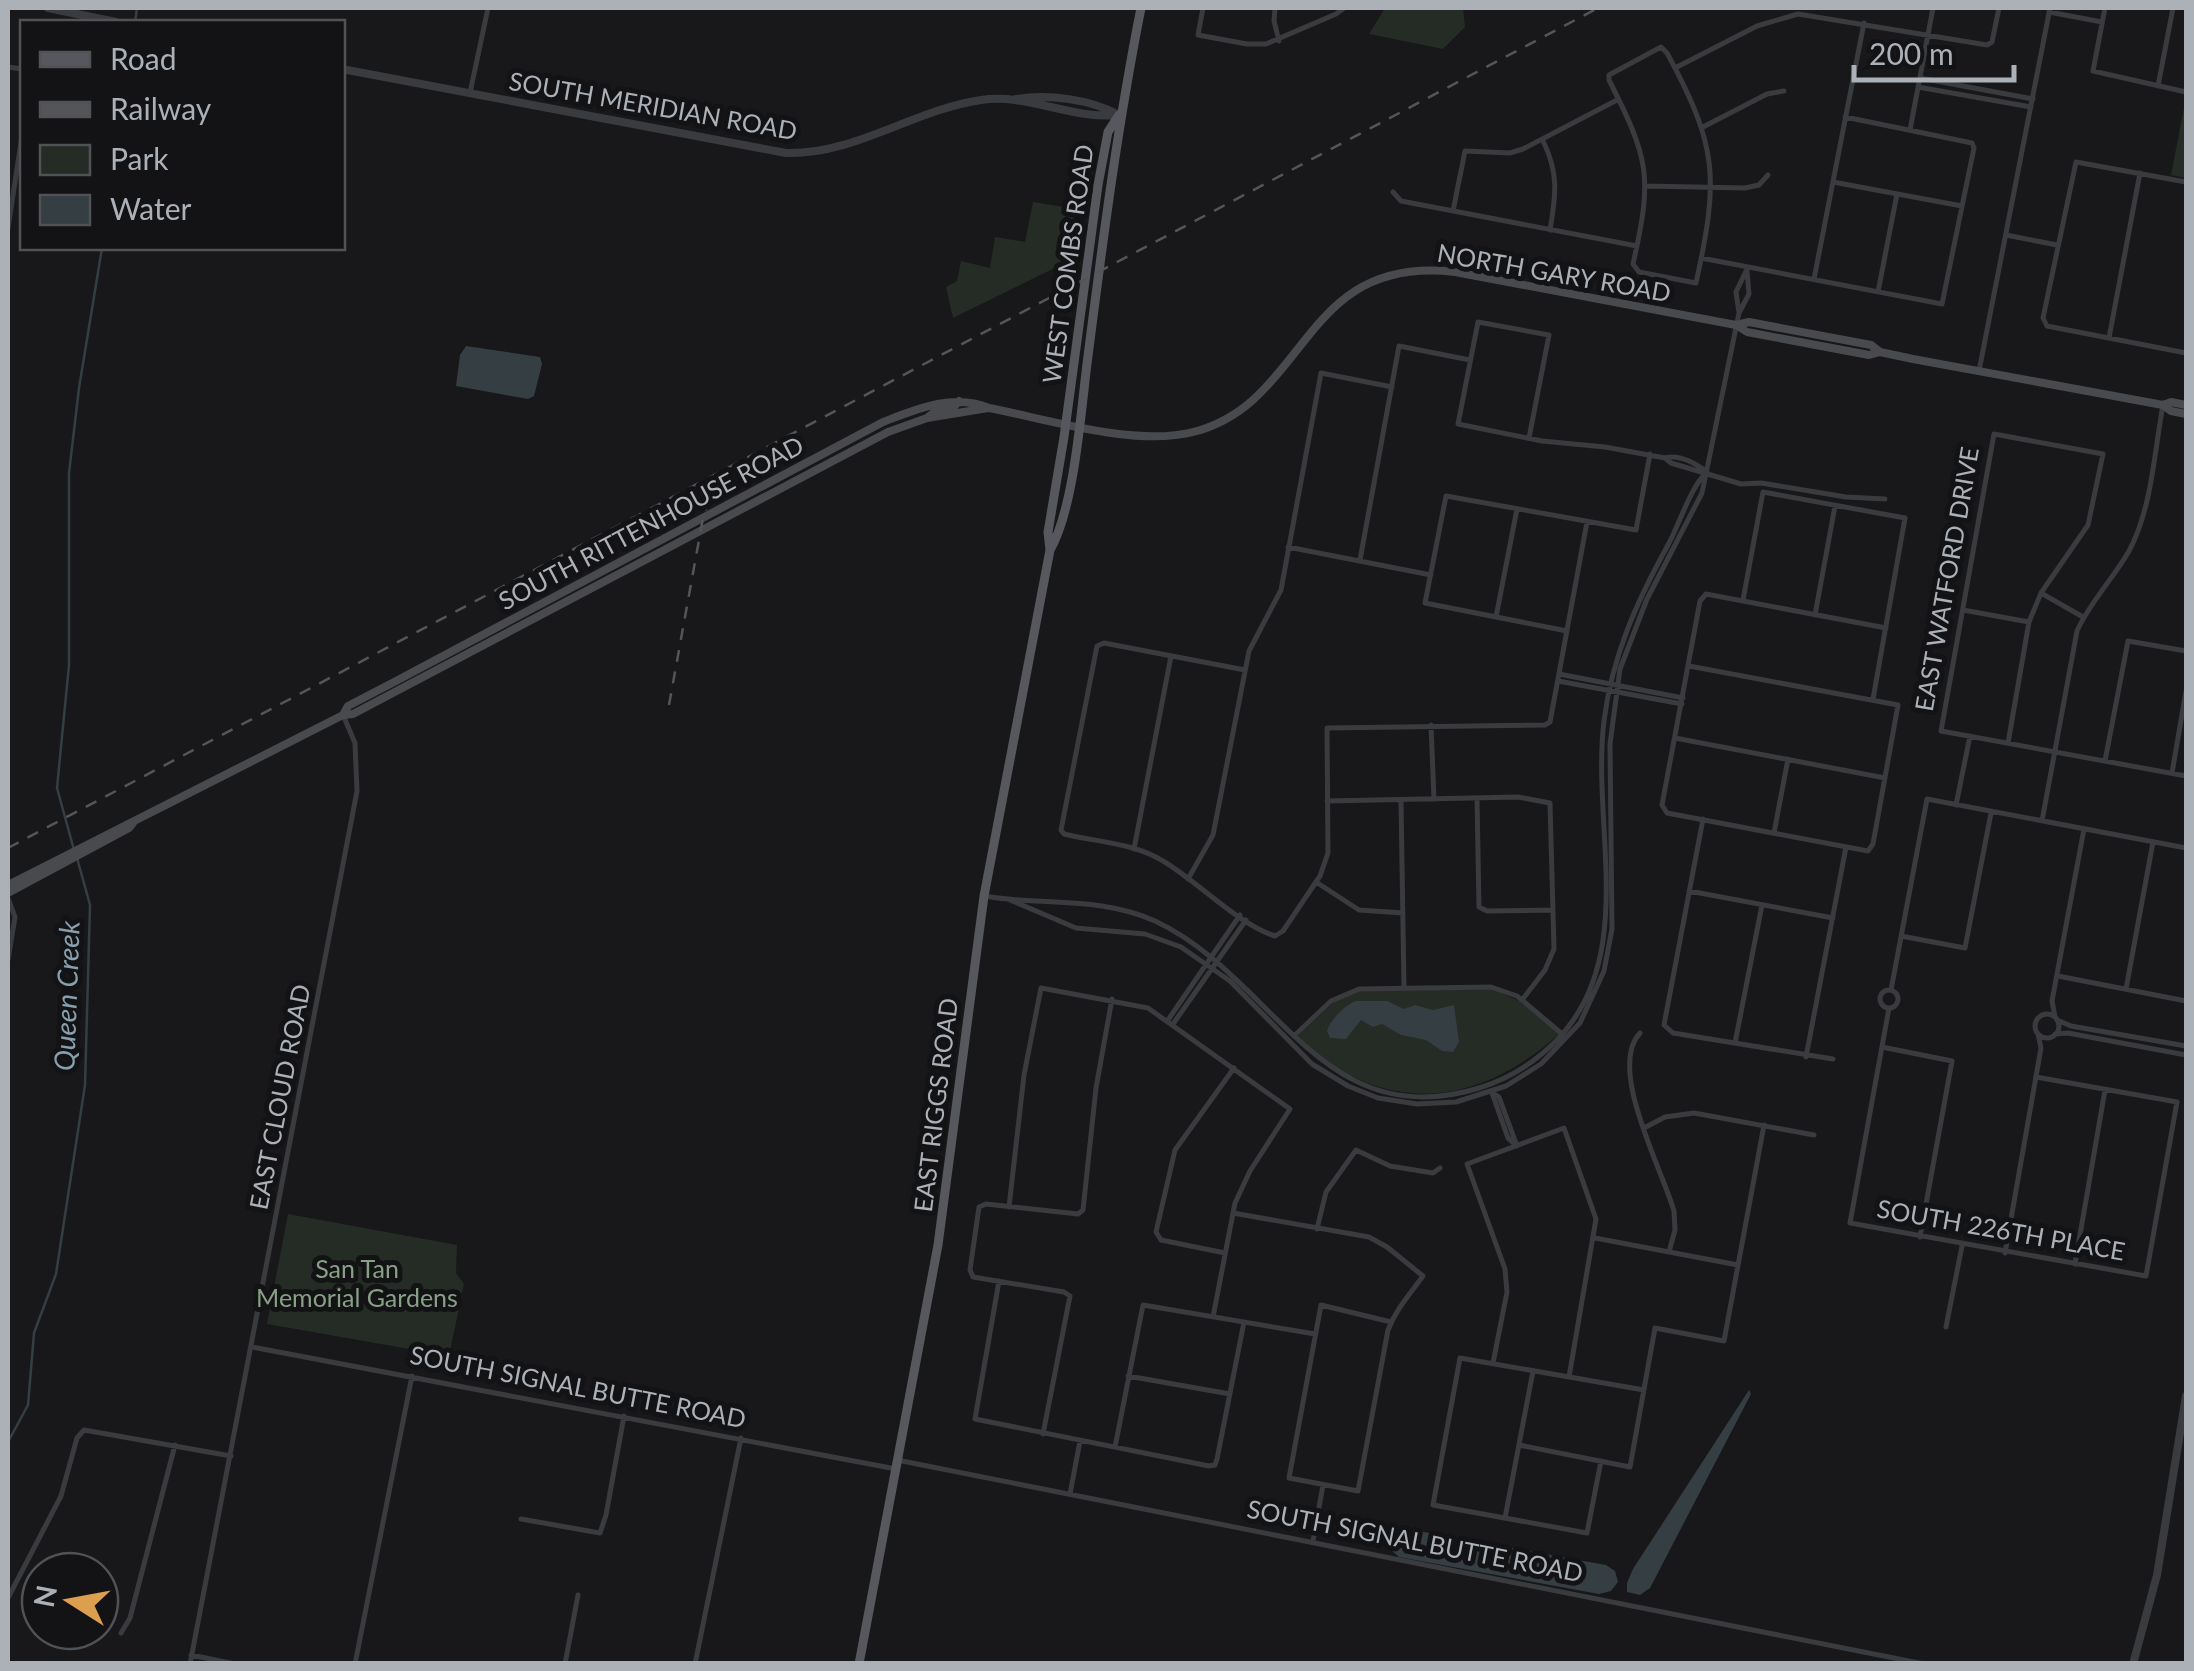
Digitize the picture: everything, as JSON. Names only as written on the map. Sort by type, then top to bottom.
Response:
[{"type":"main road","name":"WEST COMBS ROAD","points":[[1079,426],[1120,134],[1119,115],[1141,8]]},
{"type":"main road","name":"WEST COMBS ROAD","points":[[1066,422],[1098,185],[1108,132],[1119,115]]},
{"type":"main road","name":"NORTH GARY ROAD","points":[[1066,422],[1151,437],[1183,434],[1215,424],[1262,390],[1340,301],[1377,279],[1415,271],[1455,272],[1736,325],[1749,322],[1979,371],[2163,405],[2186,405]]},
{"type":"main road","name":"SOUTH RITTENHOUSE ROAD","points":[[343,715],[348,706],[883,422],[920,408],[970,400],[988,408],[1066,422]]},
{"type":"main road","points":[[927,418],[936,410],[954,408],[959,401]]},
{"type":"main road","points":[[2163,405],[2186,414]]},
{"type":"main road","points":[[882,435],[886,426],[920,408]]},
{"type":"main road","name":"SOUTH RITTENHOUSE ROAD","points":[[8,885],[343,715],[353,714],[882,435],[927,418],[988,408]]},
{"type":"main road","name":"EAST RIGGS ROAD","points":[[858,1664],[938,1249],[984,896],[1050,550],[1048,532],[1066,422]]},
{"type":"main road","name":"EAST RIGGS ROAD","points":[[1050,550],[1060,532],[1079,426]]},
{"type":"main road","name":"SOUTH RITTENHOUSE ROAD","points":[[8,896],[45,869]]},
{"type":"street","points":[[48,8],[103,20]]},
{"type":"street","points":[[470,93],[488,8]]},
{"type":"street","points":[[1203,8],[1198,35],[1257,45],[1279,40],[1344,8]]},
{"type":"street","points":[[1276,8],[1274,21],[1279,40]]},
{"type":"street","points":[[1830,17],[1831,8]]},
{"type":"street","points":[[1910,130],[1933,8]]},
{"type":"street","points":[[1676,68],[1768,21],[1798,14],[1984,45],[1992,42],[1998,8]]},
{"type":"street","points":[[2105,8],[2094,71],[2186,92]]},
{"type":"street","points":[[2158,86],[2174,8]]},
{"type":"street","points":[[1979,371],[2050,10],[2102,22]]},
{"type":"street","points":[[1814,280],[1864,23]]},
{"type":"street","points":[[1661,47],[1676,68],[1703,127],[1713,189],[1696,282],[1634,270],[1646,186],[1638,140],[1608,80],[1614,72],[1661,47]]},
{"type":"street","name":"SOUTH MERIDIAN ROAD","points":[[345,70],[795,153],[842,146],[968,102],[1037,96],[1102,106],[1119,115]]},
{"type":"street","points":[[1920,78],[1980,88],[2032,103]]},
{"type":"street","points":[[1918,87],[1979,99],[2032,103]]},
{"type":"street","points":[[1979,99],[1980,88]]},
{"type":"street","points":[[1703,127],[1767,94],[1784,91]]},
{"type":"street","points":[[1453,211],[1463,156],[1469,149],[1510,153],[1618,100]]},
{"type":"street","points":[[1701,258],[1942,304],[1974,148],[1972,142],[1846,117]]},
{"type":"street","points":[[1542,140],[1557,178],[1550,230]]},
{"type":"street","points":[[8,228],[20,149]]},
{"type":"street","points":[[2186,182],[2076,162],[2044,322],[2048,326],[2186,353]]},
{"type":"street","points":[[2108,338],[2140,172]]},
{"type":"street","points":[[1646,186],[1744,188],[1759,184],[1768,175]]},
{"type":"street","points":[[1833,182],[1962,206]]},
{"type":"street","points":[[1393,192],[1400,201],[1637,246]]},
{"type":"street","points":[[1878,292],[1898,194]]},
{"type":"street","points":[[2006,235],[2058,245]]},
{"type":"street","points":[[1739,313],[1739,288],[1747,269]]},
{"type":"street","points":[[984,896],[1120,908],[1164,926],[1241,982],[1290,1039],[1334,1071],[1383,1091],[1443,1096],[1490,1088],[1565,1036],[1590,990],[1603,939],[1602,744],[1620,645],[1700,478],[1707,472],[1736,325],[1749,294],[1747,269]]},
{"type":"street","points":[[1739,288],[1748,290]]},
{"type":"street","points":[[1529,438],[1549,335],[1478,322],[1458,424],[1529,438],[1650,454],[1741,484],[1761,483],[1846,497],[1885,499]]},
{"type":"street","points":[[1360,560],[1399,346],[1470,360]]},
{"type":"street","points":[[1188,879],[1213,834],[1249,651],[1281,590],[1321,373],[1392,387]]},
{"type":"street","points":[[2042,822],[2071,659],[2083,617],[2128,552],[2140,525],[2163,405]]},
{"type":"street","name":"EAST WATFORD DRIVE","points":[[1970,736],[1941,731],[1994,434],[2103,454],[2088,525],[2041,593]]},
{"type":"street","points":[[1567,631],[1425,603],[1446,496],[1636,530],[1650,454]]},
{"type":"street","points":[[1743,601],[1763,492],[1905,518],[1873,698]]},
{"type":"street","points":[[1815,615],[1835,506]]},
{"type":"street","points":[[1496,617],[1517,509]]},
{"type":"street","points":[[1244,670],[1104,643],[1097,646],[1062,832],[1134,849],[1164,861],[1275,936],[1283,931],[1316,882],[1328,853],[1325,734],[1330,726],[1550,722],[1588,522]]},
{"type":"street","points":[[1288,547],[1430,575]]},
{"type":"street","points":[[2008,743],[2029,622],[2041,593],[2083,617]]},
{"type":"street","points":[[1689,666],[1873,698],[1898,706],[1872,848],[1868,851],[1662,809],[1702,597],[1706,594],[1886,628]]},
{"type":"street","points":[[1963,610],[2029,622]]},
{"type":"street","points":[[2104,761],[2128,641],[2186,652]]},
{"type":"street","points":[[1134,849],[1170,656]]},
{"type":"street","points":[[1559,677],[1683,701]]},
{"type":"street","points":[[2172,774],[2186,691]]},
{"type":"street","name":"EAST CLOUD ROAD","points":[[190,1664],[357,791],[359,765],[343,715]]},
{"type":"street","points":[[1431,725],[1434,799]]},
{"type":"street","points":[[1956,805],[1970,736],[2186,776]]},
{"type":"street","points":[[1676,738],[1885,778]]},
{"type":"street","points":[[1774,833],[1788,760]]},
{"type":"street","points":[[1477,798],[1479,907],[1487,911],[1554,910]]},
{"type":"street","points":[[1327,801],[1518,798],[1550,804],[1554,949],[1522,1000]]},
{"type":"street","points":[[1888,1008],[1898,1000],[1891,990],[1927,799],[2186,848]]},
{"type":"street","points":[[1401,800],[1404,988]]},
{"type":"street","points":[[1901,936],[1965,948],[1991,812]]},
{"type":"street","points":[[1703,819],[1664,1025],[1672,1033],[1833,1059]]},
{"type":"street","points":[[2005,1253],[2041,1048],[2036,1022],[2052,1001],[2084,830]]},
{"type":"street","points":[[2126,990],[2154,842]]},
{"type":"street","points":[[1806,1057],[1846,847]]},
{"type":"street","points":[[1316,882],[1359,910],[1403,913]]},
{"type":"street","points":[[1689,890],[1833,918]]},
{"type":"street","points":[[8,896],[14,916],[8,960]]},
{"type":"street","points":[[1010,900],[1076,928],[1155,936],[1212,963]]},
{"type":"street","points":[[1735,1043],[1762,904]]},
{"type":"street","points":[[1170,1022],[1243,917]]},
{"type":"street","points":[[2058,976],[2186,1001]]},
{"type":"street","points":[[1290,1039],[1332,1001],[1351,991],[1492,987],[1522,1000],[1565,1036]]},
{"type":"street","points":[[1009,1207],[1024,1075],[1042,988],[1148,1008],[1290,1109],[1250,1171],[1233,1213],[1214,1317]]},
{"type":"street","points":[[1888,1008],[1880,999],[1884,991],[1891,990]]},
{"type":"street","points":[[1043,1434],[1070,1296],[970,1274],[982,1204],[1078,1214],[1083,1210],[1096,1088],[1112,999]]},
{"type":"street","points":[[2041,1048],[2052,1036],[2056,1018],[2052,1001]]},
{"type":"street","points":[[1888,1008],[1882,1047],[1952,1061],[1920,1237]]},
{"type":"street","points":[[2044,1014],[2071,1026],[2186,1046]]},
{"type":"street","points":[[1640,1033],[1632,1044],[1628,1066],[1633,1096],[1674,1211],[1668,1252]]},
{"type":"street","points":[[2038,1034],[2068,1034],[2186,1056]]},
{"type":"street","name":"SOUTH 226TH PLACE","points":[[1882,1047],[1850,1223],[2146,1276],[2177,1102],[2104,1090]]},
{"type":"street","points":[[1225,1253],[1158,1237],[1175,1150],[1234,1068]]},
{"type":"street","points":[[2036,1078],[2104,1090],[2075,1264]]},
{"type":"street","points":[[1490,1088],[1508,1138],[1516,1146]]},
{"type":"street","points":[[1644,1128],[1665,1117],[1694,1113],[1814,1135]]},
{"type":"street","points":[[1519,1445],[1630,1467],[1655,1328],[1724,1341],[1764,1124]]},
{"type":"street","points":[[1493,1364],[1506,1292],[1505,1269],[1467,1164],[1564,1128],[1596,1219],[1569,1377]]},
{"type":"street","points":[[1317,1229],[1326,1192],[1356,1150],[1390,1166],[1433,1173],[1440,1168]]},
{"type":"street","points":[[1233,1213],[1369,1238],[1423,1276],[1391,1322],[1358,1491],[1289,1478],[1320,1305],[1391,1322]]},
{"type":"street","points":[[1595,1238],[1738,1265]]},
{"type":"street","points":[[1946,1327],[1962,1246]]},
{"type":"street","points":[[999,1281],[975,1419],[1215,1464],[1244,1322]]},
{"type":"street","points":[[1115,1447],[1144,1305],[1315,1334]]},
{"type":"street","name":"SOUTH SIGNAL BUTTE ROAD","points":[[252,1347],[1070,1494],[1924,1664]]},
{"type":"street","points":[[1601,1462],[1586,1533],[1433,1505],[1460,1358],[1644,1390]]},
{"type":"street","points":[[1505,1518],[1533,1371]]},
{"type":"street","points":[[356,1664],[412,1376]]},
{"type":"street","points":[[1128,1376],[1230,1394]]},
{"type":"street","points":[[2133,1664],[2157,1574],[2186,1396]]},
{"type":"street","points":[[521,1519],[600,1533],[624,1416]]},
{"type":"street","points":[[8,1598],[60,1496],[78,1434],[88,1428],[231,1456]]},
{"type":"street","points":[[695,1664],[742,1438]]},
{"type":"street","points":[[1070,1494],[1080,1440]]},
{"type":"street","points":[[122,1633],[130,1618],[175,1446]]},
{"type":"street","points":[[1313,1542],[1324,1485]]},
{"type":"street","points":[[564,1664],[578,1595]]},
{"type":"street","points":[[191,1655],[235,1664]]},
{"type":"green space","points":[[1385,8],[1463,8],[1465,27],[1443,49],[1369,34]]},
{"type":"green space","points":[[2186,97],[2186,178],[2171,175]]},
{"type":"green space","points":[[1033,202],[1083,210],[1071,260],[953,318],[946,287],[957,281],[961,261],[990,268],[995,237],[1025,242]]},
{"type":"green space","points":[[1493,989],[1519,1001],[1559,1034],[1507,1071],[1451,1091],[1393,1091],[1363,1081],[1328,1063],[1297,1037],[1334,1002],[1358,991]]},
{"type":"green space","name":"San Tan Memorial Gardens","points":[[288,1214],[457,1245],[456,1273],[464,1284],[449,1356],[267,1324]]},
{"type":"water","points":[[466,346],[540,357],[542,364],[534,396],[528,399],[456,386],[460,355]]},
{"type":"water","points":[[1356,1001],[1387,1001],[1404,1009],[1415,1005],[1433,1010],[1454,1005],[1459,1042],[1453,1052],[1442,1051],[1426,1040],[1401,1035],[1382,1024],[1373,1027],[1361,1020],[1346,1039],[1330,1038],[1327,1031],[1331,1022]]},
{"type":"water","points":[[1749,1390],[1751,1394],[1650,1588],[1640,1595],[1627,1592],[1633,1569]]},
{"type":"water","points":[[1395,1530],[1606,1565],[1615,1571],[1618,1582],[1611,1591],[1599,1594],[1399,1557],[1383,1543]]},
{"type":"waterway","name":"Queen Creek","points":[[135,20],[137,8]]},
{"type":"waterway","name":"Queen Creek","points":[[74,850],[57,788],[69,665],[69,473],[102,250]]},
{"type":"waterway","name":"Queen Creek","points":[[8,1442],[28,1405],[34,1333],[56,1274],[85,1085],[90,905],[77,858]]},
{"type":"railway","points":[[8,848],[1598,8]]},
{"type":"railway","points":[[669,705],[703,518],[710,497],[730,472]]}]
